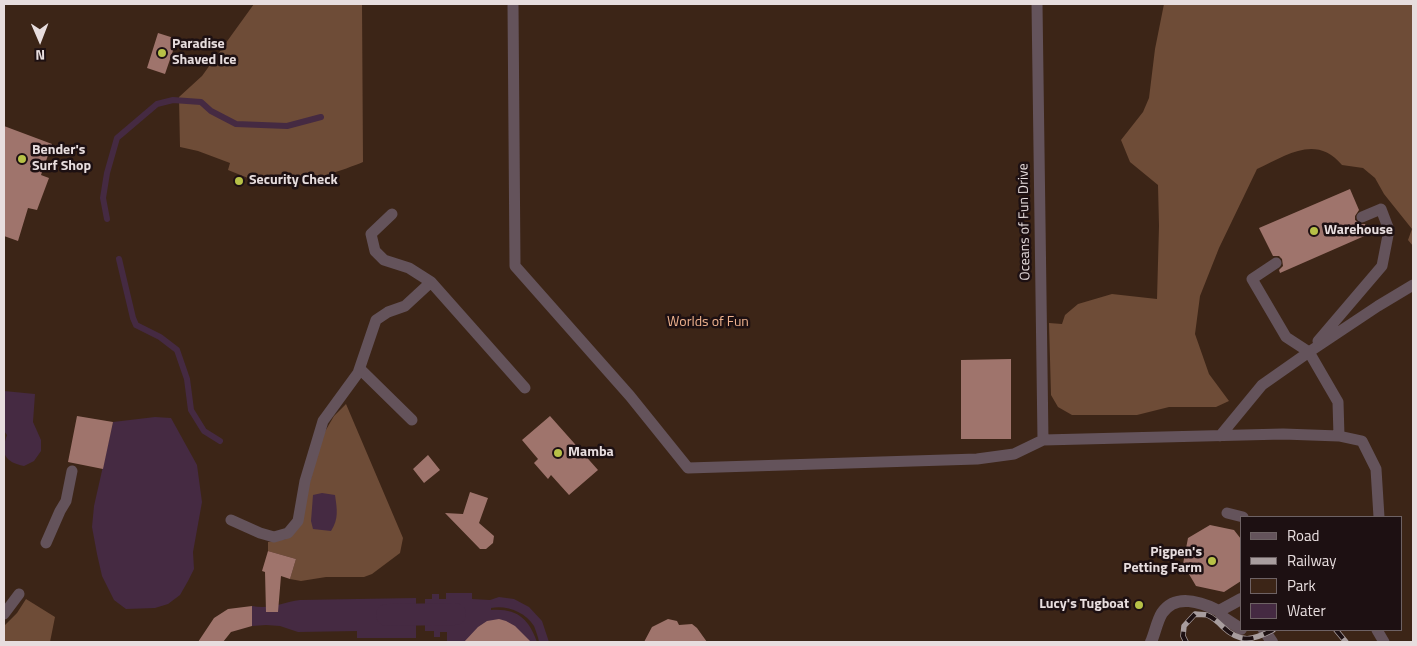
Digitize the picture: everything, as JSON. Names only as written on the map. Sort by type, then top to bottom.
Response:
[{"type":"street","points":[[1151,642],[1162,614],[1171,603],[1189,600],[1219,611],[1224,618],[1240,628]]},
{"type":"street","points":[[1219,611],[1240,600]]},
{"type":"street","points":[[1265,631],[1272,642]]},
{"type":"lane","points":[[512,4],[515,266],[630,396],[688,468],[977,458],[1014,454],[1043,440],[1283,434],[1340,436],[1362,441],[1376,469],[1379,516]]},
{"type":"lane","name":"Oceans of Fun Drive","points":[[1037,4],[1043,440]]},
{"type":"lane","points":[[1308,352],[1382,266],[1389,230],[1381,209],[1362,217]]},
{"type":"lane","points":[[392,214],[371,234],[375,251],[384,260],[409,268],[431,282],[525,388]]},
{"type":"lane","points":[[1276,263],[1252,279],[1286,337],[1308,352],[1338,402],[1340,436]]},
{"type":"lane","points":[[231,520],[260,533],[274,536],[288,533],[298,521],[306,481],[323,421],[358,373],[376,320],[388,312],[405,306],[431,282]]},
{"type":"lane","points":[[1220,436],[1262,385],[1308,352],[1413,285]]},
{"type":"lane","points":[[360,369],[412,420]]},
{"type":"lane","points":[[46,543],[66,501],[72,472]]},
{"type":"lane","points":[[1227,513],[1240,516]]},
{"type":"lane","points":[[4,614],[19,594]]},
{"type":"lane","points":[[1378,631],[1384,642]]},
{"type":"green space","name":"Worlds of Fun","points":[[4,4],[1413,4],[1413,642],[4,642]]},
{"type":"shaded area","points":[[254,4],[362,4],[363,162],[302,182],[277,184],[269,183],[256,174],[253,180],[228,170],[230,163],[198,151],[180,147],[179,97],[202,76]]},
{"type":"shaded area","points":[[1164,4],[1413,4],[1413,246],[1408,240],[1412,229],[1384,194],[1375,178],[1363,168],[1342,165],[1332,156],[1312,149],[1290,153],[1279,158],[1257,169],[1219,248],[1200,296],[1195,334],[1209,374],[1229,401],[1216,407],[1169,407],[1137,415],[1072,415],[1058,407],[1051,395],[1049,323],[1062,324],[1065,315],[1078,304],[1112,294],[1157,299],[1158,185],[1130,162],[1121,140],[1143,112],[1149,98],[1155,49]]},
{"type":"shaded area","points":[[346,404],[403,538],[400,553],[372,574],[364,577],[326,577],[301,581],[290,579],[296,559],[268,551],[268,542],[286,539],[304,503],[323,435],[334,416]]},
{"type":"shaded area","points":[[26,599],[55,617],[50,642],[4,642],[4,626],[17,613]]},
{"type":"water","points":[[4,391],[35,394],[33,422],[41,440],[41,451],[34,461],[24,466],[12,462],[4,452],[7,435],[4,431]]},
{"type":"water","points":[[155,417],[171,418],[197,465],[202,502],[193,552],[194,569],[180,595],[168,604],[155,608],[126,609],[114,600],[102,576],[92,527],[94,506],[113,422]]},
{"type":"water","points":[[322,493],[335,495],[336,518],[331,531],[313,529],[311,521],[313,495]]},
{"type":"water","points":[[446,593],[472,593],[472,599],[490,600],[499,597],[514,599],[529,607],[542,621],[549,642],[539,642],[534,626],[521,613],[497,607],[491,608],[491,610],[515,613],[526,621],[537,642],[447,642],[447,632],[440,632],[440,637],[434,637],[434,631],[425,631],[425,599],[432,599],[432,594],[439,594],[439,599],[446,599]]},
{"type":"water","points":[[416,598],[416,638],[357,638],[357,631],[298,632],[280,626],[252,626],[252,606],[271,606],[300,600]]},
{"type":"building","name":"Paradise Shaved Ice","points":[[158,33],[177,39],[165,74],[147,68]]},
{"type":"building","points":[[4,126],[52,144],[41,175],[49,178],[37,210],[28,208],[18,241],[4,236]]},
{"type":"building","name":"Warehouse","points":[[1350,189],[1359,210],[1355,220],[1365,224],[1369,234],[1280,273],[1279,270],[1283,266],[1282,259],[1279,256],[1273,256],[1259,228]]},
{"type":"building","points":[[1011,359],[1011,439],[961,439],[961,360]]},
{"type":"building","points":[[77,416],[113,422],[103,469],[68,462]]},
{"type":"building","name":"Mamba","points":[[550,416],[598,470],[569,495],[551,475],[548,479],[534,463],[538,459],[522,440]]},
{"type":"building","points":[[428,455],[440,470],[424,483],[413,469]]},
{"type":"building","points":[[470,492],[488,498],[479,523],[494,536],[493,543],[486,549],[480,549],[445,513],[463,514]]},
{"type":"building","name":"Pigpen's Petting Farm","points":[[1210,525],[1234,530],[1240,538],[1240,582],[1224,592],[1196,586],[1183,564],[1188,538]]},
{"type":"building","points":[[268,551],[296,559],[290,579],[281,576],[278,612],[266,612],[265,572],[262,571]]},
{"type":"building","points":[[252,606],[252,626],[231,632],[223,642],[198,642],[214,618],[228,609]]},
{"type":"building","points":[[499,619],[515,626],[531,642],[464,642],[478,627],[487,621]]},
{"type":"building","points":[[668,619],[677,621],[679,625],[692,624],[707,642],[644,642],[652,627]]},
{"type":"waterway","points":[[107,219],[103,198],[107,173],[117,138],[157,104],[173,100],[201,102],[211,111],[236,124],[287,126],[321,117]]},
{"type":"waterway","points":[[119,259],[136,325],[160,337],[177,350],[187,379],[191,410],[204,431],[220,441]]},
{"type":"waterway","points":[[387,615],[455,614]]},
{"type":"railway","points":[[1186,642],[1183,636],[1184,626],[1195,614],[1209,616],[1229,632],[1241,638],[1253,638],[1271,631]]},
{"type":"railway","points":[[1337,631],[1346,642]]},
{"type":"place","name":"Paradise Shaved Ice","points":[[162,53]]},
{"type":"place","name":"Bender's Surf Shop","points":[[22,159]]},
{"type":"place","name":"Security Check","points":[[239,181]]},
{"type":"place","name":"Warehouse","points":[[1314,231]]},
{"type":"place","name":"Mamba","points":[[558,453]]},
{"type":"place","name":"Pigpen's Petting Farm","points":[[1212,561]]},
{"type":"place","name":"Lucy's Tugboat","points":[[1139,605]]}]
